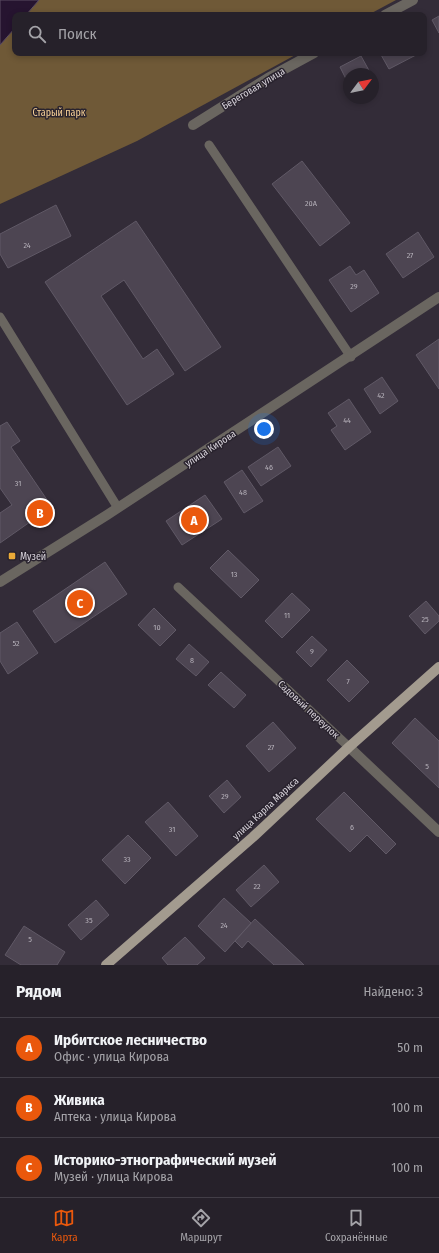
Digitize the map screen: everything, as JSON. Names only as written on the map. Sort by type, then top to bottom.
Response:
[{"type":"main road","name":"улица Карла Маркса","points":[[106,965],[253,837],[349,747],[439,667]]},
{"type":"street","points":[[391,12],[413,0]]},
{"type":"street","name":"Береговая улица","points":[[193,125],[268,78],[308,56]]},
{"type":"street","name":"улица Кирова","points":[[0,582],[118,508],[439,297]]},
{"type":"street","name":"Садовый переулок","points":[[349,747],[439,832]]},
{"type":"lane","points":[[209,146],[350,356]]},
{"type":"lane","points":[[0,317],[118,508]]},
{"type":"lane","name":"Садовый переулок","points":[[178,587],[349,747]]},
{"type":"green space","points":[[39,0],[396,0],[374,12],[29,12]]},
{"type":"green space","name":"Старый парк","points":[[12,31],[12,56],[293,56],[137,141],[0,204],[0,45]]},
{"type":"shaded area","points":[[0,0],[39,0],[29,12],[12,12],[12,31],[0,45]]},
{"type":"building","points":[[439,16],[439,33],[432,20]]},
{"type":"building","points":[[361,56],[368,68],[343,68],[343,73],[340,67]]},
{"type":"building","points":[[382,56],[414,56],[389,69]]},
{"type":"building","points":[[302,161],[350,223],[320,246],[272,184]]},
{"type":"building","points":[[56,205],[71,236],[8,268],[0,254],[0,234]]},
{"type":"building","points":[[136,221],[221,347],[185,371],[124,280],[101,296],[143,359],[157,349],[174,374],[127,405],[45,282]]},
{"type":"building","points":[[418,232],[434,257],[403,278],[386,254]]},
{"type":"building","points":[[350,266],[356,275],[364,270],[379,293],[351,312],[329,280]]},
{"type":"building","points":[[439,339],[439,389],[416,355]]},
{"type":"building","points":[[382,377],[398,401],[380,414],[364,389]]},
{"type":"building","points":[[349,399],[371,432],[345,450],[331,430],[337,426],[328,413]]},
{"type":"building","points":[[7,422],[20,441],[11,447],[54,510],[32,525],[30,522],[0,543],[0,513],[12,505],[0,488],[0,426]]},
{"type":"building","points":[[278,447],[291,466],[261,486],[248,467]]},
{"type":"building","points":[[242,470],[263,501],[244,513],[224,482]]},
{"type":"building","points":[[205,495],[222,519],[182,545],[166,521]]},
{"type":"building","points":[[228,550],[259,580],[241,598],[210,568]]},
{"type":"building","points":[[105,562],[127,594],[55,643],[33,611]]},
{"type":"building","points":[[292,593],[310,610],[282,638],[265,621]]},
{"type":"building","points":[[426,601],[439,616],[439,621],[425,634],[409,616]]},
{"type":"building","points":[[154,608],[176,630],[160,646],[138,625]]},
{"type":"building","points":[[17,622],[38,653],[8,674],[0,661],[0,633]]},
{"type":"building","points":[[312,636],[327,650],[311,667],[296,652]]},
{"type":"building","points":[[189,644],[209,662],[196,676],[176,659]]},
{"type":"building","points":[[347,660],[369,682],[349,702],[327,680]]},
{"type":"building","points":[[221,672],[246,695],[234,708],[208,685]]},
{"type":"building","points":[[415,718],[439,741],[439,788],[392,743]]},
{"type":"building","points":[[273,722],[296,748],[269,772],[246,746]]},
{"type":"building","points":[[227,780],[241,797],[224,813],[209,796]]},
{"type":"building","points":[[344,792],[396,844],[386,854],[367,835],[350,852],[316,819]]},
{"type":"building","points":[[168,802],[198,836],[176,856],[145,822]]},
{"type":"building","points":[[128,835],[151,858],[125,884],[102,860]]},
{"type":"building","points":[[264,865],[279,882],[251,907],[236,890]]},
{"type":"building","points":[[224,898],[251,923],[225,952],[198,926]]},
{"type":"building","points":[[96,900],[109,915],[81,940],[68,925]]},
{"type":"building","points":[[255,919],[304,965],[274,965],[248,941],[242,948],[235,941]]},
{"type":"building","points":[[24,926],[65,952],[57,965],[21,965],[5,955]]},
{"type":"building","points":[[185,937],[205,958],[197,965],[168,965],[162,958]]},
{"type":"place","name":"Живика","points":[[40,513]]},
{"type":"place","name":"Ирбитское лесничество","points":[[194,520]]},
{"type":"place","name":"Музей","points":[[12,556]]},
{"type":"place","name":"Историко-этнографический музей","points":[[80,603]]}]
